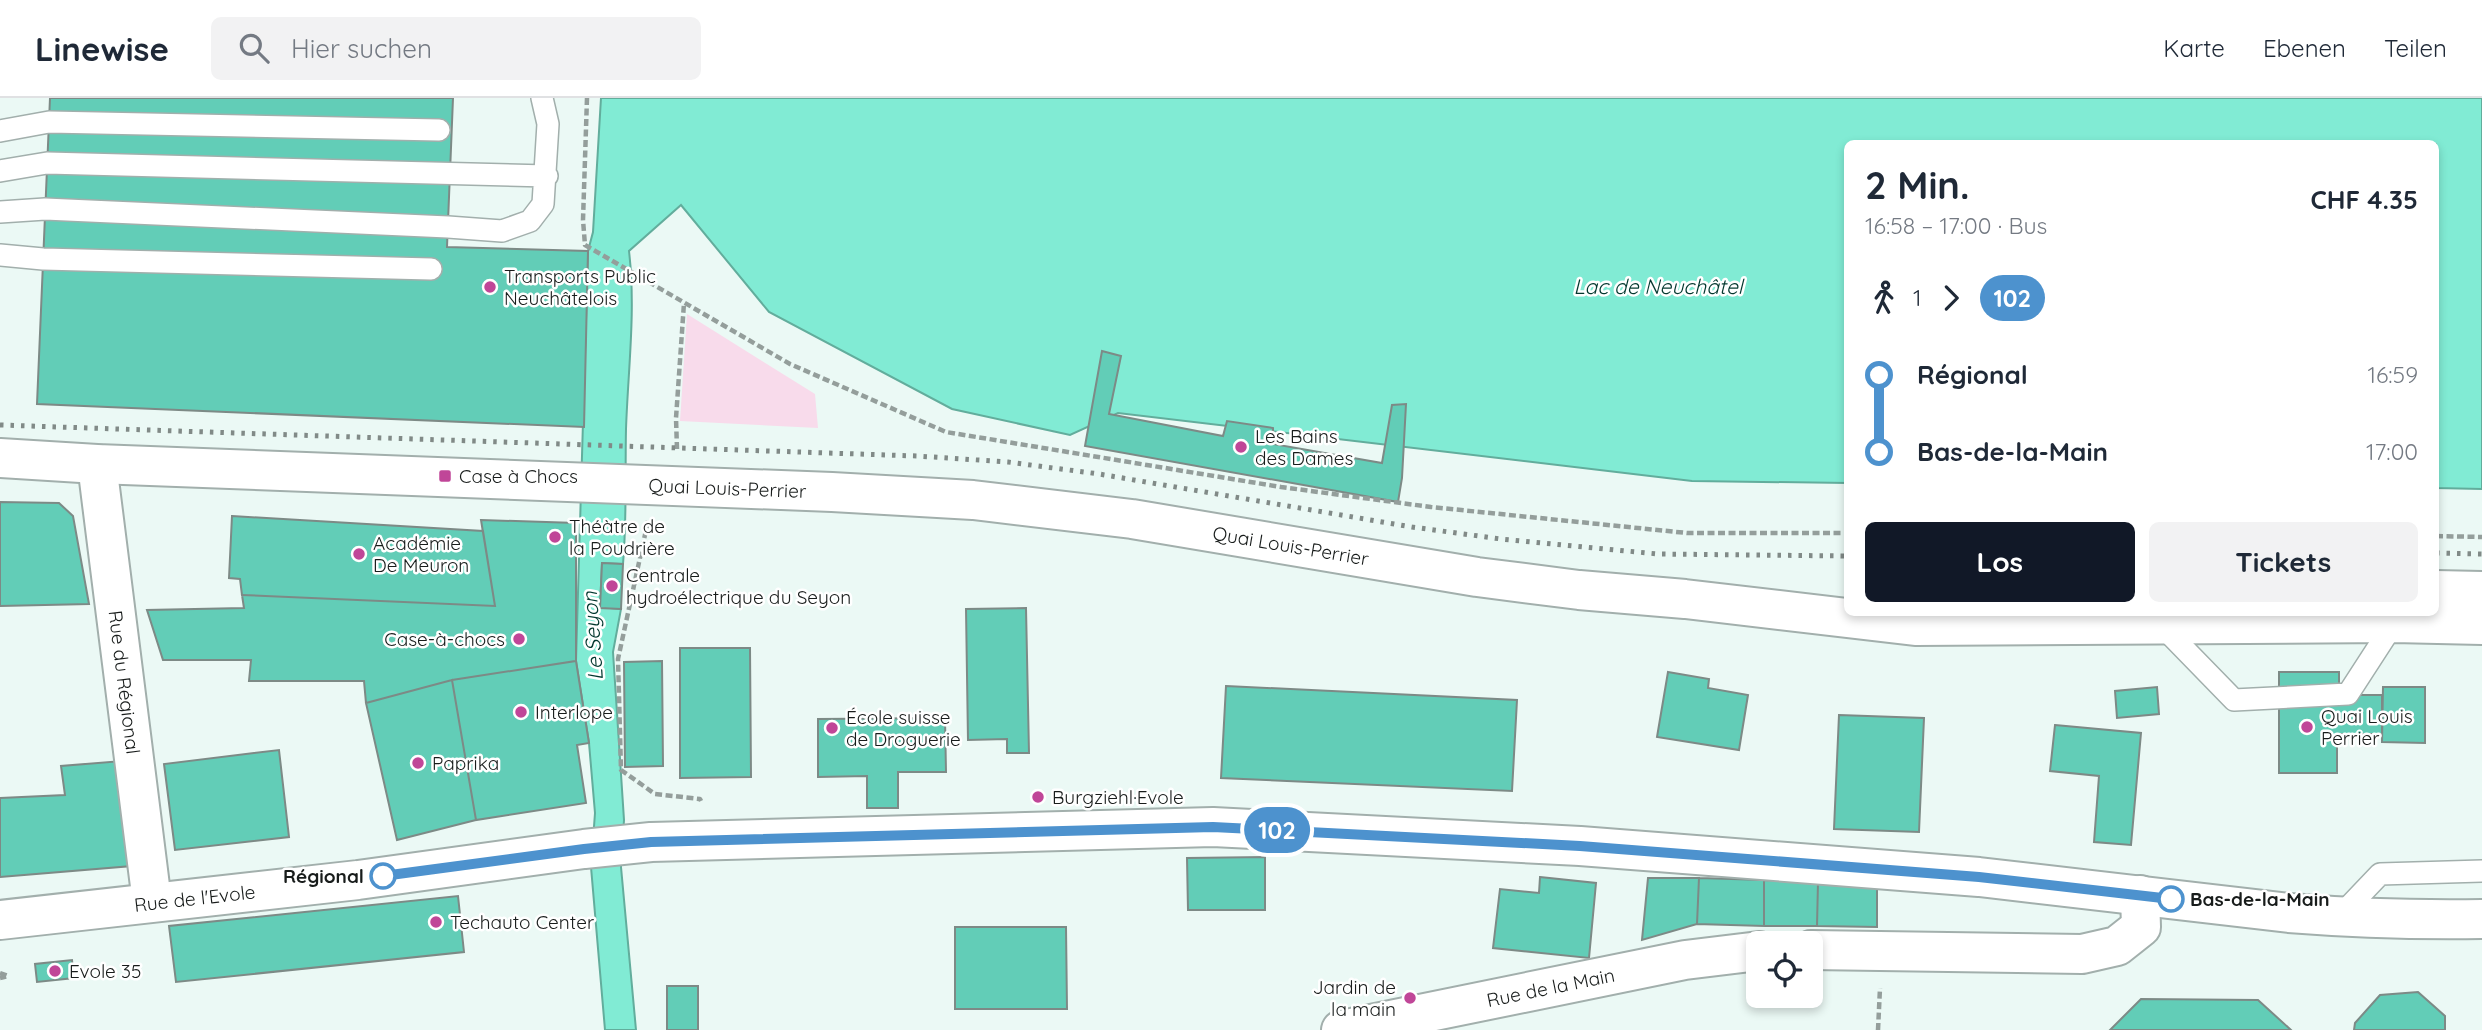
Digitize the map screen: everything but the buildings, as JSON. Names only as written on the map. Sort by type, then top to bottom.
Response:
[{"type":"street","name":"Quai Louis-Perrier","points":[[0,458],[845,492],[973,500],[1132,519],[1477,577],[1915,626],[2394,623],[2482,625]]},
{"type":"street","name":"Rue du Régional","points":[[97,464],[152,902]]},
{"type":"street","points":[[2439,590],[2482,591]]},
{"type":"street","points":[[1685,599],[1844,594]]},
{"type":"street","name":"Rue de l'Evole","points":[[0,920],[358,880],[635,844],[1213,827],[1580,846],[1979,877],[2339,917],[2482,919]]},
{"type":"street","points":[[1823,950],[2082,954],[2118,946],[2141,927],[2140,895]]},
{"type":"street","name":"Rue de la Main","points":[[1341,1030],[1672,962],[1746,953]]},
{"type":"lane","points":[[0,212],[59,210],[502,231],[530,221],[544,204],[548,124],[542,98]]},
{"type":"lane","points":[[0,131],[49,122],[439,130]]},
{"type":"lane","points":[[0,171],[47,163],[547,176]]},
{"type":"lane","points":[[0,255],[43,259],[431,268]]},
{"type":"lane","points":[[2160,624],[2234,701],[2348,694],[2394,623]]},
{"type":"lane","points":[[2339,917],[2380,874],[2482,871]]},
{"type":"path","points":[[587,98],[583,220],[585,245],[790,364],[946,432],[1282,487],[1444,509],[1687,533],[1844,533]]},
{"type":"path","points":[[628,777],[621,770],[618,659],[647,524],[641,484],[651,461],[677,462],[676,418],[684,303]]},
{"type":"path","points":[[2439,536],[2482,537]]},
{"type":"path","points":[[1878,1030],[1880,984]]},
{"type":"shaded area","points":[[687,314],[815,394],[818,428],[680,421]]},
{"type":"water","name":"Lac de Neuchâtel","points":[[601,98],[2482,98],[2482,489],[2439,488],[2439,140],[1844,140],[1844,483],[1692,481],[1118,413],[1070,435],[952,409],[769,312],[681,205],[629,251],[632,318],[623,564],[602,563],[600,607],[621,609],[613,652],[624,820],[621,867],[636,1030],[605,1030],[591,867],[595,813],[589,743],[576,661],[588,251],[593,232]]},
{"type":"railway","points":[[0,425],[917,456],[1008,462],[1099,474],[1412,527],[1501,539],[1658,554],[1844,556]]},
{"type":"railway","points":[[2439,553],[2482,554]]},
{"type":"bus line","name":"102","points":[[383,876],[651,842],[1213,827],[1580,846],[1979,877],[2171,899]]},
{"type":"place","name":"Transports Public Neuchâtelois","points":[[490,287]]},
{"type":"place","name":"Les Bains des Dames","points":[[1241,447]]},
{"type":"place","name":"Case à Chocs","points":[[445,476]]},
{"type":"place","name":"Théàtre de la Poudrière","points":[[555,537]]},
{"type":"place","name":"Académie De Meuron","points":[[359,554]]},
{"type":"place","name":"Centrale hydroélectrique du Seyon","points":[[612,586]]},
{"type":"place","name":"Case-à-chocs","points":[[519,639]]},
{"type":"place","name":"Interlope","points":[[521,712]]},
{"type":"place","name":"Quai Louis Perrier","points":[[2307,727]]},
{"type":"place","name":"École suisse de Droguerie","points":[[832,728]]},
{"type":"place","name":"Paprika","points":[[418,763]]},
{"type":"place","name":"Burgziehl·Evole","points":[[1038,797]]},
{"type":"place","name":"Régional","points":[[383,876]]},
{"type":"place","name":"Bas-de-la-Main","points":[[2171,899]]},
{"type":"place","name":"Techauto Center","points":[[436,922]]},
{"type":"place","name":"Evole 35","points":[[55,971]]},
{"type":"place","name":"Jardin de la main","points":[[1410,998]]},
{"type":"water label","name":"Le Seyon","points":[[593,636]]}]
